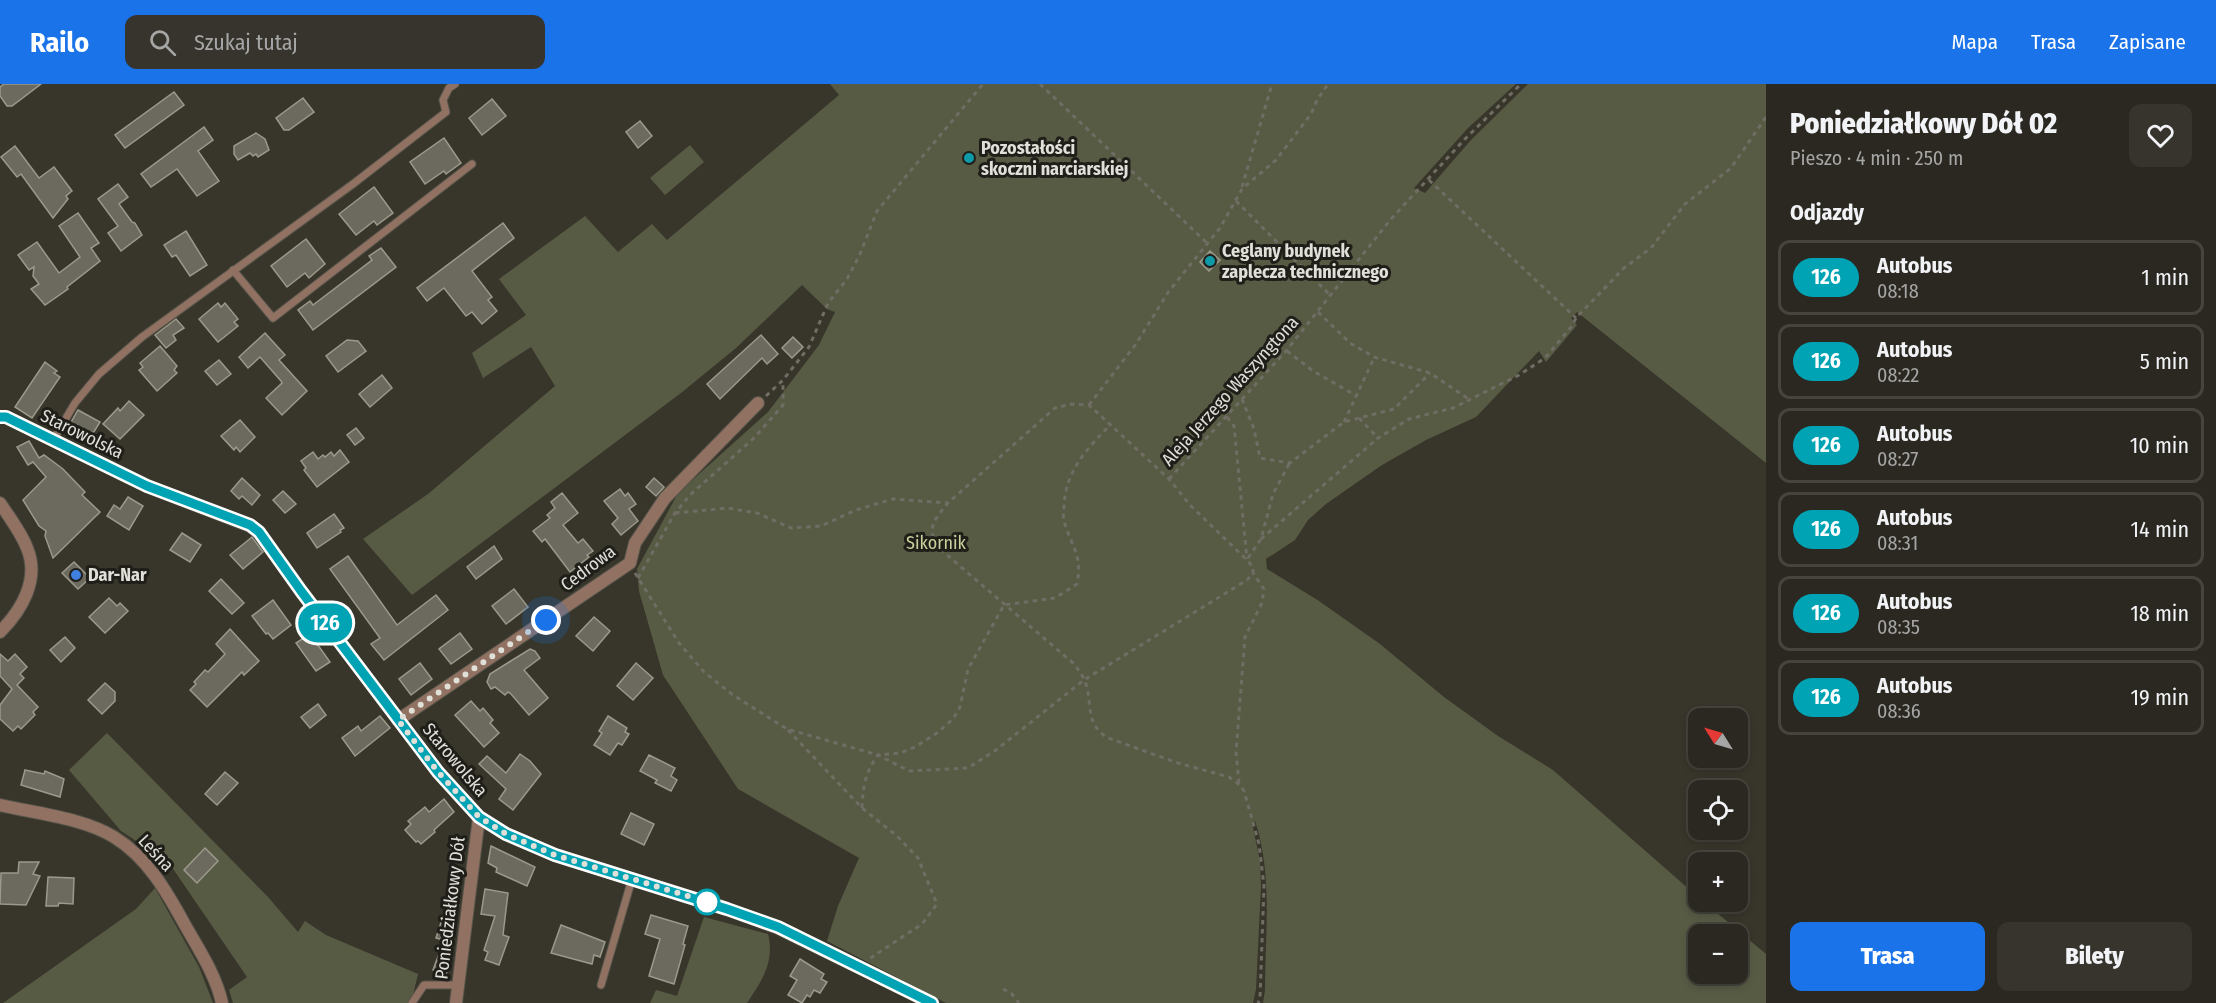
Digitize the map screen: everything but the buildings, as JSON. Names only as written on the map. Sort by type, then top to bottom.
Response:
[{"type":"street","name":"Cedrowa","points":[[398,720],[630,563],[635,543],[665,498],[758,403]]},
{"type":"street","name":"Starowolska","points":[[0,417],[6,417],[147,486],[250,525],[259,532],[438,772],[479,817],[506,834],[555,855],[763,921],[932,1003]]},
{"type":"street","points":[[0,503],[27,548],[32,572],[27,593],[16,615],[0,632]]},
{"type":"street","name":"Leśna","points":[[0,806],[90,826],[127,846],[162,885],[212,974],[222,1003]]},
{"type":"street","name":"Poniedziałkowy Dół","points":[[456,1003],[479,817]]},
{"type":"lane","points":[[53,440],[75,403],[99,375],[142,337],[354,184],[446,112],[443,100],[449,88],[455,84]]},
{"type":"lane","points":[[232,270],[273,318],[472,164]]},
{"type":"lane","points":[[601,984],[632,879]]},
{"type":"lane","points":[[412,1003],[424,985],[459,985]]},
{"type":"path","points":[[774,390],[810,347],[828,303],[847,279],[860,254],[877,212],[895,188],[944,134],[983,84]]},
{"type":"path","points":[[1040,84],[1207,243]]},
{"type":"path","points":[[1258,1003],[1263,916],[1262,862],[1244,791],[1240,785],[1228,777],[1178,763],[1100,733],[1094,726],[1084,680],[1073,663],[940,549],[933,540],[932,529],[935,518],[948,503],[1055,408],[1071,404],[1089,405],[1136,344],[1169,291],[1220,228],[1236,201],[1242,189],[1272,84]]},
{"type":"path","points":[[1242,189],[1276,160],[1311,114],[1328,84]]},
{"type":"path","name":"Aleja Jerzego Waszyngtona","points":[[1089,405],[1169,479],[1286,351],[1385,226],[1465,139],[1521,84]]},
{"type":"path","points":[[1247,560],[1262,539],[1378,438],[1409,419],[1453,408],[1470,400],[1520,375],[1545,358],[1576,318],[1624,268],[1651,248],[1685,204],[1731,168],[1766,117]]},
{"type":"path","points":[[1429,180],[1576,318]]},
{"type":"path","points":[[1236,201],[1331,296]]},
{"type":"path","points":[[1318,312],[1350,343],[1374,357],[1430,374],[1470,400]]},
{"type":"path","points":[[1286,351],[1313,371],[1356,395]]},
{"type":"path","points":[[1344,422],[1374,357]]},
{"type":"path","points":[[1262,539],[1273,494],[1290,463],[1344,422],[1394,410],[1430,374]]},
{"type":"path","points":[[638,578],[675,513],[690,495],[755,437],[783,405],[783,380]]},
{"type":"path","points":[[1242,399],[1254,429],[1260,458],[1290,463]]},
{"type":"path","points":[[1227,417],[1234,426],[1247,560]]},
{"type":"path","points":[[1359,418],[1378,438]]},
{"type":"path","points":[[1004,606],[1055,598],[1077,584],[1080,567],[1063,519],[1064,493],[1071,471],[1083,453],[1111,424]]},
{"type":"path","points":[[1169,479],[1190,505],[1247,560],[1264,589],[1262,603],[1245,637],[1236,752],[1240,785]]},
{"type":"path","points":[[675,513],[728,508],[757,513],[791,528],[821,526],[856,510],[893,499],[948,503]]},
{"type":"path","points":[[630,563],[679,643],[704,672],[733,695],[787,729],[862,808],[897,836],[918,858],[937,904],[922,924],[882,952],[857,965]]},
{"type":"path","points":[[787,729],[878,755],[909,771],[968,768],[996,750],[1084,680],[1247,580],[1253,573]]},
{"type":"path","points":[[862,808],[862,784],[868,768],[878,755],[900,753],[915,747],[953,719],[960,707],[968,669],[1004,606]]},
{"type":"path","points":[[1003,989],[1012,994],[1019,1003]]},
{"type":"green space","name":"Sikornik","points":[[830,84],[1516,84],[1468,128],[1414,188],[1425,193],[1471,140],[1528,84],[1766,84],[1766,463],[1577,312],[1571,318],[1577,325],[1546,362],[1539,351],[1476,417],[1426,440],[1382,465],[1326,504],[1308,520],[1295,540],[1266,559],[1267,569],[1319,601],[1380,644],[1444,697],[1498,736],[1553,770],[1688,888],[1688,912],[1716,912],[1730,924],[1688,924],[1688,984],[1748,984],[1748,939],[1766,954],[1766,1003],[1263,1003],[1267,926],[1266,883],[1261,841],[1255,821],[1252,823],[1260,861],[1261,886],[1256,989],[1253,1003],[946,1003],[827,941],[838,906],[859,858],[738,789],[663,675],[639,591],[637,569],[678,493],[768,412],[819,345],[835,312],[827,309],[802,285],[736,348],[681,393],[412,595],[363,539],[428,494],[555,386],[531,347],[483,378],[472,353],[526,315],[499,279],[585,216],[618,252],[652,224],[667,240],[839,95]]},
{"type":"green space","points":[[690,145],[704,162],[665,195],[650,178]]},
{"type":"green space","points":[[107,733],[268,897],[298,932],[305,921],[326,935],[418,974],[411,1003],[233,1003],[229,990],[247,977],[167,860],[162,863],[144,846],[121,831],[69,770]]},
{"type":"green space","points":[[155,888],[199,967],[213,1003],[3,1003],[136,909]]},
{"type":"green space","points":[[704,917],[768,934],[770,953],[766,970],[758,987],[747,1003],[650,1003],[656,990],[677,996]]},
{"type":"bus line","name":"126","points":[[0,417],[6,417],[147,486],[250,525],[259,532],[438,772],[479,817],[506,834],[555,855],[778,927],[932,1003]]},
{"type":"place","name":"Pozostałości skoczni narciarskiej","points":[[969,158]]},
{"type":"place","name":"Ceglany budynek zaplecza technicznego","points":[[1210,261]]},
{"type":"place","name":"Dar-Nar","points":[[76,575]]},
{"type":"route","points":[[546,620],[398,720],[438,772],[479,817],[506,834],[555,855],[707,902]]}]
